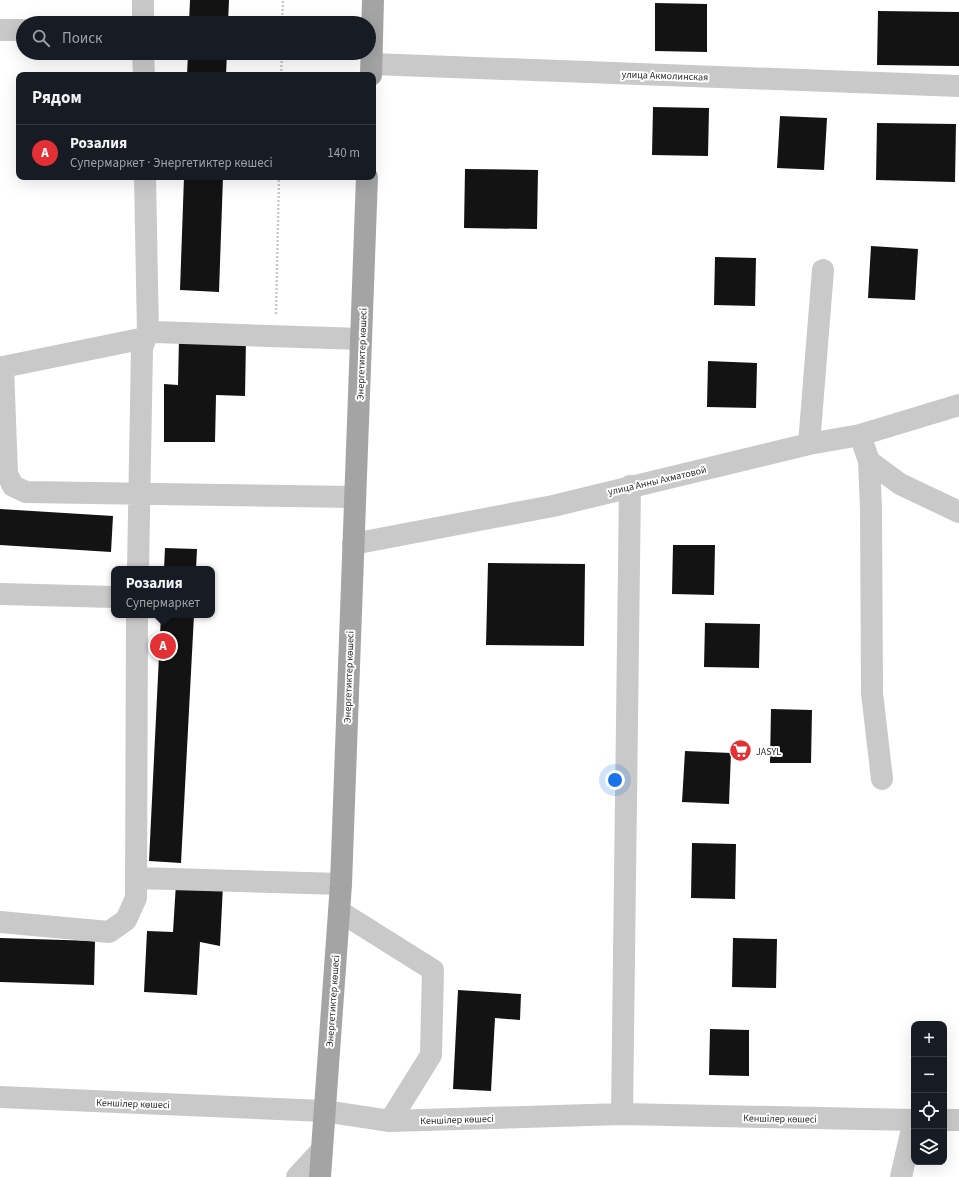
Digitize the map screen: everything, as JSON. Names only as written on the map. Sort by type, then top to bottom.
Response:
[{"type":"main road","points":[[373,0],[373,16]]},
{"type":"main road","points":[[372,60],[372,70]]},
{"type":"main road","name":"Энергетиктер көшесі","points":[[320,1177],[320,1152],[341,884],[367,180]]},
{"type":"street","points":[[143,0],[143,16]]},
{"type":"street","points":[[0,30],[16,30]]},
{"type":"street","points":[[143,60],[144,72]]},
{"type":"street","name":"улица Акмолинская","points":[[372,70],[959,86]]},
{"type":"street","points":[[138,566],[142,348],[146,336],[145,180]]},
{"type":"street","points":[[809,444],[823,270]]},
{"type":"street","points":[[355,497],[26,492],[12,486],[7,474],[1,367],[146,336],[154,332],[361,339]]},
{"type":"street","name":"улица Анны Ахматовой","points":[[353,544],[553,506],[630,486],[809,444],[860,434],[959,406]]},
{"type":"street","points":[[860,434],[869,461],[871,509],[872,693],[882,779]]},
{"type":"street","points":[[869,461],[900,484],[959,512]]},
{"type":"street","points":[[622,1114],[630,486]]},
{"type":"street","points":[[0,594],[111,597]]},
{"type":"street","points":[[0,922],[108,932],[126,920],[136,898],[137,618]]},
{"type":"street","points":[[136,878],[341,884]]},
{"type":"street","points":[[339,911],[433,970],[431,1055],[390,1121]]},
{"type":"street","name":"Кеншілер көшесі","points":[[0,1097],[324,1111],[390,1121],[622,1114],[911,1120]]},
{"type":"street","points":[[947,1120],[959,1120]]},
{"type":"street","points":[[901,1177],[912,1129]]},
{"type":"street","points":[[297,1177],[320,1152]]},
{"type":"path","points":[[282,16],[283,0]]},
{"type":"path","points":[[281,72],[282,60]]},
{"type":"path","points":[[275,336],[279,180]]},
{"type":"building","points":[[190,0],[229,0],[228,16],[189,16]]},
{"type":"building","points":[[655,3],[707,4],[707,52],[655,51]]},
{"type":"building","points":[[878,11],[959,12],[959,66],[877,65]]},
{"type":"building","points":[[188,60],[227,60],[226,72],[187,72]]},
{"type":"building","points":[[653,107],[709,108],[708,156],[652,155]]},
{"type":"building","points":[[780,116],[827,118],[824,170],[777,168]]},
{"type":"building","points":[[877,123],[956,124],[955,182],[876,180]]},
{"type":"building","points":[[465,169],[538,170],[537,229],[464,228]]},
{"type":"building","points":[[184,180],[223,180],[219,292],[180,290]]},
{"type":"building","points":[[871,246],[918,249],[915,300],[868,298]]},
{"type":"building","points":[[715,257],[756,258],[755,306],[714,305]]},
{"type":"building","points":[[179,338],[246,338],[245,396],[216,395],[215,442],[164,442],[164,384],[178,385]]},
{"type":"building","points":[[708,361],[757,363],[756,408],[707,407]]},
{"type":"building","points":[[0,509],[113,516],[111,552],[0,545]]},
{"type":"building","points":[[673,545],[715,545],[714,595],[672,594]]},
{"type":"building","points":[[165,548],[197,549],[196,566],[164,566]]},
{"type":"building","points":[[488,563],[585,564],[584,646],[486,645]]},
{"type":"building","points":[[161,618],[194,618],[181,863],[149,861]]},
{"type":"building","points":[[705,623],[760,624],[759,668],[704,667]]},
{"type":"building","points":[[771,709],[812,710],[811,763],[770,763]]},
{"type":"building","points":[[685,751],[731,753],[729,804],[682,802]]},
{"type":"building","points":[[692,843],[736,844],[735,899],[691,898]]},
{"type":"building","points":[[176,883],[223,885],[220,946],[200,942],[197,995],[144,992],[147,931],[173,932]]},
{"type":"building","points":[[0,938],[95,941],[94,985],[0,982]]},
{"type":"building","points":[[733,938],[777,939],[776,988],[732,987]]},
{"type":"building","points":[[458,990],[521,994],[520,1020],[495,1018],[491,1091],[453,1089]]},
{"type":"building","points":[[710,1029],[749,1030],[749,1076],[709,1075]]},
{"type":"place","name":"Розалия","points":[[163,646]]},
{"type":"place","name":"JASYL","points":[[740,751]]}]
